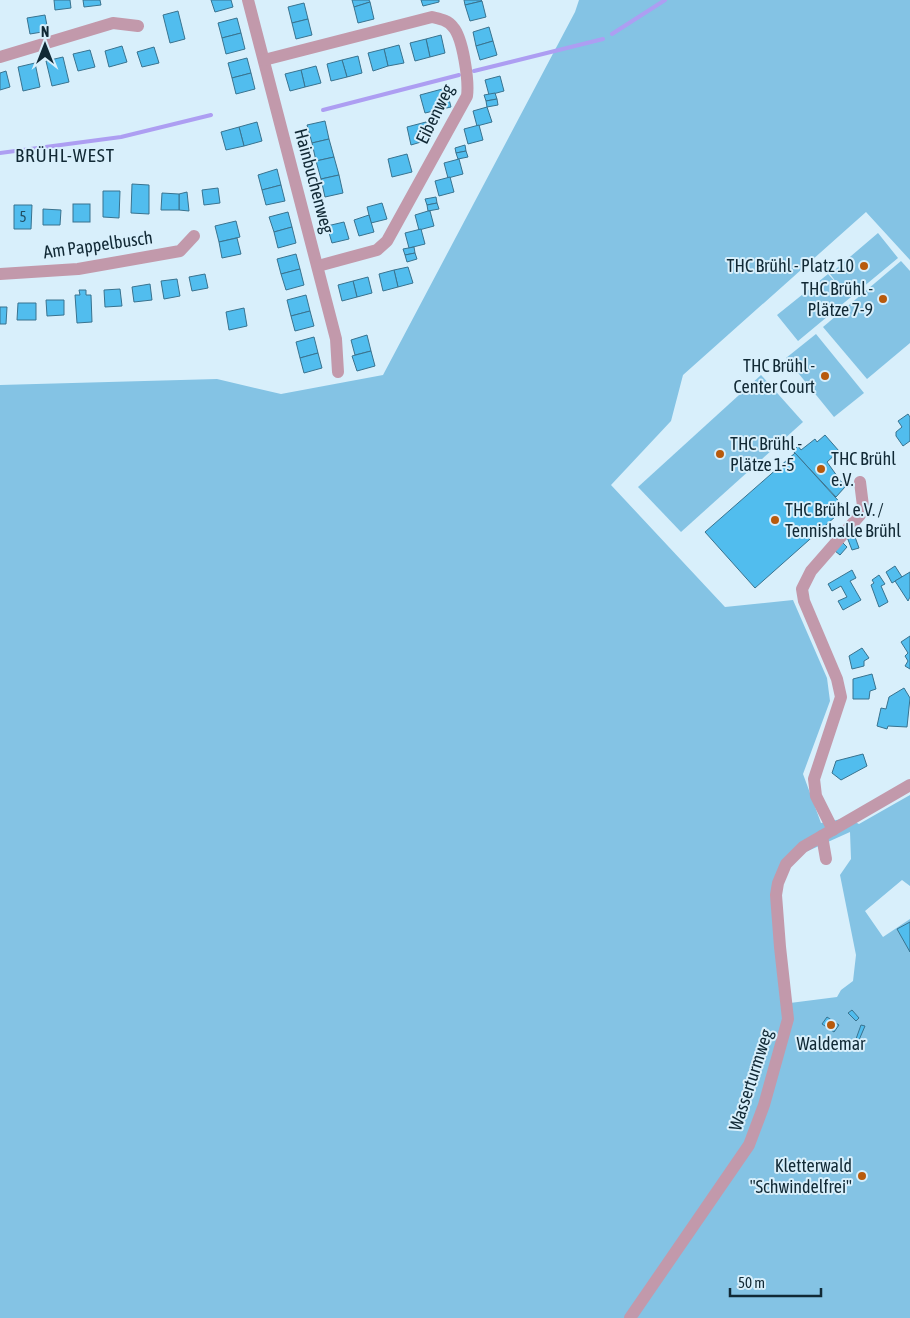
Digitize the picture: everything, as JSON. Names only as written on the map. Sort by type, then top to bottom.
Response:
[{"type":"street","name":"Hainbuchenweg","points":[[248,0],[336,338],[338,372]]},
{"type":"street","name":"Eibenweg","points":[[264,60],[432,17],[445,20],[458,34],[468,84],[467,96],[387,241],[377,250],[318,266]]},
{"type":"street","points":[[0,57],[113,23],[138,26]]},
{"type":"street","name":"Am Pappelbusch","points":[[0,274],[78,269],[180,251],[194,236]]},
{"type":"street","points":[[826,859],[827,833],[816,796],[814,779],[841,696],[837,680],[804,601],[802,589],[811,571],[860,515],[863,506],[860,482]]},
{"type":"street","name":"Wasserturmweg","points":[[630,1318],[749,1144],[759,1123],[788,1019],[776,895],[783,870],[793,855],[910,785]]},
{"type":"shaded area","points":[[579,0],[910,0],[910,260],[866,212],[683,375],[671,421],[611,485],[725,607],[793,600],[827,678],[830,701],[803,774],[821,823],[847,818],[859,824],[910,795],[910,886],[902,880],[865,911],[883,937],[910,919],[910,1318],[0,1318],[0,385],[217,379],[281,394],[383,375],[575,12]],"holes":[[[850,832],[851,859],[840,875],[856,955],[853,981],[841,990],[837,997],[790,1003],[779,896],[787,869],[799,855]]]},
{"type":"shaded area","points":[[878,233],[898,258],[798,341],[777,315],[828,274],[840,287],[830,274]]},
{"type":"shaded area","name":"THC Brühl - Plätze 7-9","points":[[901,261],[910,271],[910,343],[867,379],[823,327]]},
{"type":"shaded area","name":"THC Brühl - Center Court","points":[[816,334],[864,393],[834,417],[786,358]]},
{"type":"shaded area","name":"THC Brühl - Plätze 1-5","points":[[761,375],[803,422],[681,532],[638,487]]},
{"type":"building","points":[[54,0],[70,0],[71,8],[55,10]]},
{"type":"building","points":[[83,0],[100,0],[101,5],[84,7]]},
{"type":"building","points":[[211,0],[231,0],[233,7],[215,12]]},
{"type":"building","points":[[352,0],[369,0],[370,2],[354,7]]},
{"type":"building","points":[[421,0],[439,0],[439,2],[423,6]]},
{"type":"building","points":[[464,0],[481,0],[482,1],[465,5]]},
{"type":"building","points":[[482,1],[486,17],[470,21],[465,5]]},
{"type":"building","points":[[370,2],[374,19],[358,23],[354,7]]},
{"type":"building","points":[[304,3],[308,19],[292,23],[288,7]]},
{"type":"building","points":[[178,11],[185,39],[170,43],[163,15]]},
{"type":"building","points":[[45,15],[48,31],[30,34],[27,18]]},
{"type":"building","points":[[237,18],[241,33],[222,38],[218,23]]},
{"type":"building","points":[[308,19],[312,35],[296,39],[292,23]]},
{"type":"building","points":[[489,27],[493,41],[476,46],[473,32]]},
{"type":"building","points":[[241,33],[245,49],[226,54],[222,38]]},
{"type":"building","points":[[441,35],[445,53],[430,57],[426,39]]},
{"type":"building","points":[[426,39],[430,57],[415,61],[410,43]]},
{"type":"building","points":[[493,41],[497,55],[480,60],[476,46]]},
{"type":"building","points":[[399,45],[404,63],[388,66],[384,49]]},
{"type":"building","points":[[122,46],[127,62],[109,67],[105,51]]},
{"type":"building","points":[[154,47],[159,63],[142,67],[137,52]]},
{"type":"building","points":[[384,49],[388,66],[373,71],[368,53]]},
{"type":"building","points":[[90,50],[95,67],[78,71],[73,54]]},
{"type":"building","points":[[358,56],[362,73],[347,77],[342,60]]},
{"type":"building","points":[[63,57],[69,82],[52,86],[46,61]]},
{"type":"building","points":[[247,58],[251,73],[232,78],[228,63]]},
{"type":"building","points":[[342,60],[347,77],[331,81],[327,64]]},
{"type":"building","points":[[35,63],[40,87],[23,91],[18,67]]},
{"type":"building","points":[[316,66],[321,83],[305,87],[301,70]]},
{"type":"building","points":[[301,70],[305,87],[290,91],[285,74]]},
{"type":"building","points":[[6,71],[10,87],[0,90],[0,73]]},
{"type":"building","points":[[251,73],[255,89],[236,94],[232,78]]},
{"type":"building","points":[[500,76],[504,91],[489,95],[485,80]]},
{"type":"building","points":[[446,88],[451,107],[425,113],[420,95]]},
{"type":"building","points":[[495,93],[497,99],[486,101],[484,95]]},
{"type":"building","points":[[497,99],[498,105],[487,107],[486,101]]},
{"type":"building","points":[[487,107],[492,122],[477,126],[473,111]]},
{"type":"building","points":[[325,121],[329,139],[312,143],[307,125]]},
{"type":"building","points":[[257,122],[262,141],[244,146],[239,127]]},
{"type":"building","points":[[426,122],[431,139],[411,145],[407,127]]},
{"type":"building","points":[[479,125],[483,140],[468,144],[464,129]]},
{"type":"building","points":[[239,127],[244,146],[226,150],[221,132]]},
{"type":"building","points":[[329,139],[334,157],[316,161],[312,143]]},
{"type":"building","points":[[465,145],[466,151],[456,153],[455,148]]},
{"type":"building","points":[[466,151],[468,157],[458,159],[456,153]]},
{"type":"building","points":[[407,154],[412,172],[392,177],[388,159]]},
{"type":"building","points":[[334,157],[339,175],[321,179],[316,161]]},
{"type":"building","points":[[459,159],[463,174],[448,178],[444,163]]},
{"type":"building","points":[[277,169],[281,185],[262,190],[258,175]]},
{"type":"building","points":[[339,175],[343,193],[325,197],[321,179]]},
{"type":"building","points":[[450,177],[454,192],[439,196],[435,181]]},
{"type":"building","points":[[132,184],[149,185],[149,214],[131,213]]},
{"type":"building","points":[[281,185],[285,201],[266,205],[262,190]]},
{"type":"building","points":[[218,188],[220,203],[204,205],[202,190]]},
{"type":"building","points":[[103,191],[120,191],[119,218],[103,217]]},
{"type":"building","points":[[187,192],[189,211],[179,210],[179,194]]},
{"type":"building","points":[[162,193],[179,194],[179,210],[161,210]]},
{"type":"building","points":[[436,197],[437,203],[427,205],[425,199]]},
{"type":"building","points":[[382,203],[387,219],[371,223],[367,207]]},
{"type":"building","points":[[437,203],[439,209],[428,211],[427,205]]},
{"type":"building","points":[[73,204],[90,204],[90,222],[73,222]]},
{"type":"building","points":[[14,205],[32,205],[31,229],[14,229]]},
{"type":"building","points":[[43,209],[61,210],[60,225],[43,225]]},
{"type":"building","points":[[430,211],[434,226],[419,230],[415,215]]},
{"type":"building","points":[[288,212],[292,227],[274,232],[269,217]]},
{"type":"building","points":[[369,215],[374,232],[359,236],[354,220]]},
{"type":"building","points":[[236,221],[240,237],[219,242],[215,226]]},
{"type":"building","points":[[344,222],[349,239],[332,243],[327,226]]},
{"type":"building","points":[[292,227],[296,243],[278,248],[274,232]]},
{"type":"building","points":[[421,229],[425,244],[409,248],[405,233]]},
{"type":"building","points":[[237,238],[241,254],[222,258],[219,242]]},
{"type":"building","points":[[414,247],[415,253],[405,255],[403,249]]},
{"type":"building","points":[[415,253],[417,259],[407,262],[405,255]]},
{"type":"building","points":[[296,254],[300,269],[281,274],[277,259]]},
{"type":"building","points":[[408,267],[413,283],[398,287],[394,270]]},
{"type":"building","points":[[300,269],[304,285],[286,290],[281,274]]},
{"type":"building","points":[[394,270],[398,287],[383,291],[379,274]]},
{"type":"building","points":[[205,274],[208,288],[192,291],[189,277]]},
{"type":"building","points":[[368,277],[372,293],[357,297],[353,281]]},
{"type":"building","points":[[177,279],[180,296],[164,299],[161,281]]},
{"type":"building","points":[[353,281],[357,297],[342,301],[338,285]]},
{"type":"building","points":[[150,284],[152,300],[134,302],[132,287]]},
{"type":"building","points":[[120,289],[122,306],[105,307],[104,290]]},
{"type":"building","points":[[79,290],[86,290],[86,295],[91,295],[92,322],[77,323],[75,295],[80,295]]},
{"type":"building","points":[[306,295],[310,311],[291,316],[287,300]]},
{"type":"building","points":[[46,300],[64,300],[64,315],[47,316]]},
{"type":"building","points":[[18,303],[36,303],[36,320],[17,320]]},
{"type":"building","points":[[0,307],[7,307],[6,324],[0,324]]},
{"type":"building","points":[[244,308],[247,326],[229,330],[226,312]]},
{"type":"building","points":[[310,311],[314,326],[295,331],[291,316]]},
{"type":"building","points":[[367,335],[371,351],[355,355],[351,340]]},
{"type":"building","points":[[314,337],[318,353],[300,358],[296,342]]},
{"type":"building","points":[[371,351],[375,366],[357,371],[352,356]]},
{"type":"building","points":[[318,353],[322,368],[304,373],[300,358]]},
{"type":"building","points":[[908,414],[910,417],[910,441],[903,446],[896,436],[896,432],[902,427],[898,421]]},
{"type":"building","name":"THC Brühl e.V.","points":[[825,435],[839,451],[827,462],[845,487],[836,497],[793,451],[798,446],[801,450],[815,439],[817,442]]},
{"type":"building","name":"THC Brühl e.V. / Tennishalle Brühl","points":[[795,453],[845,508],[755,588],[705,532]]},
{"type":"building","points":[[854,534],[859,548],[852,550],[847,537]]},
{"type":"building","points":[[842,542],[847,547],[840,555],[835,551]]},
{"type":"building","points":[[895,566],[902,577],[892,583],[886,572]]},
{"type":"building","points":[[852,570],[856,578],[850,581],[861,600],[843,610],[838,601],[847,597],[841,586],[832,591],[828,584]]},
{"type":"building","points":[[910,572],[910,597],[908,601],[895,581]]},
{"type":"building","points":[[879,575],[885,584],[881,586],[888,602],[879,607],[871,585],[874,583],[872,580]]},
{"type":"building","points":[[910,636],[910,669],[905,666],[908,661],[905,656],[908,653],[901,642]]},
{"type":"building","points":[[862,648],[869,658],[864,661],[864,666],[852,669],[849,656]]},
{"type":"building","points":[[872,674],[876,689],[870,691],[869,699],[853,699],[853,679]]},
{"type":"building","points":[[904,688],[910,698],[907,727],[888,726],[887,729],[877,726],[881,708],[886,709],[889,697]]},
{"type":"building","points":[[863,754],[867,766],[841,780],[832,773],[836,761]]},
{"type":"building","points":[[910,922],[910,952],[897,929]]},
{"type":"building","points":[[852,1010],[859,1018],[856,1021],[848,1013]]},
{"type":"building","name":"Waldemar","points":[[827,1017],[839,1025],[834,1032],[822,1024]]},
{"type":"building","points":[[861,1025],[865,1026],[859,1040],[856,1039]]},
{"type":"waterway","points":[[612,34],[665,0]]},
{"type":"waterway","points":[[474,71],[603,39]]},
{"type":"waterway","points":[[323,110],[459,75]]},
{"type":"waterway","points":[[0,153],[121,137],[211,115]]},
{"type":"place","name":"THC Brühl - Platz 10","points":[[864,266]]},
{"type":"place","name":"THC Brühl - Plätze 7-9","points":[[883,299]]},
{"type":"place","name":"THC Brühl - Center Court","points":[[825,376]]},
{"type":"place","name":"THC Brühl - Plätze 1-5","points":[[720,454]]},
{"type":"place","name":"THC Brühl e.V.","points":[[821,469]]},
{"type":"place","name":"THC Brühl e.V. / Tennishalle Brühl","points":[[775,520]]},
{"type":"place","name":"Waldemar","points":[[831,1025]]},
{"type":"place","name":"Kletterwald \"Schwindelfrei\"","points":[[862,1176]]},
{"type":"district","name":"BRÜHL-WEST","points":[[65,155]]}]
